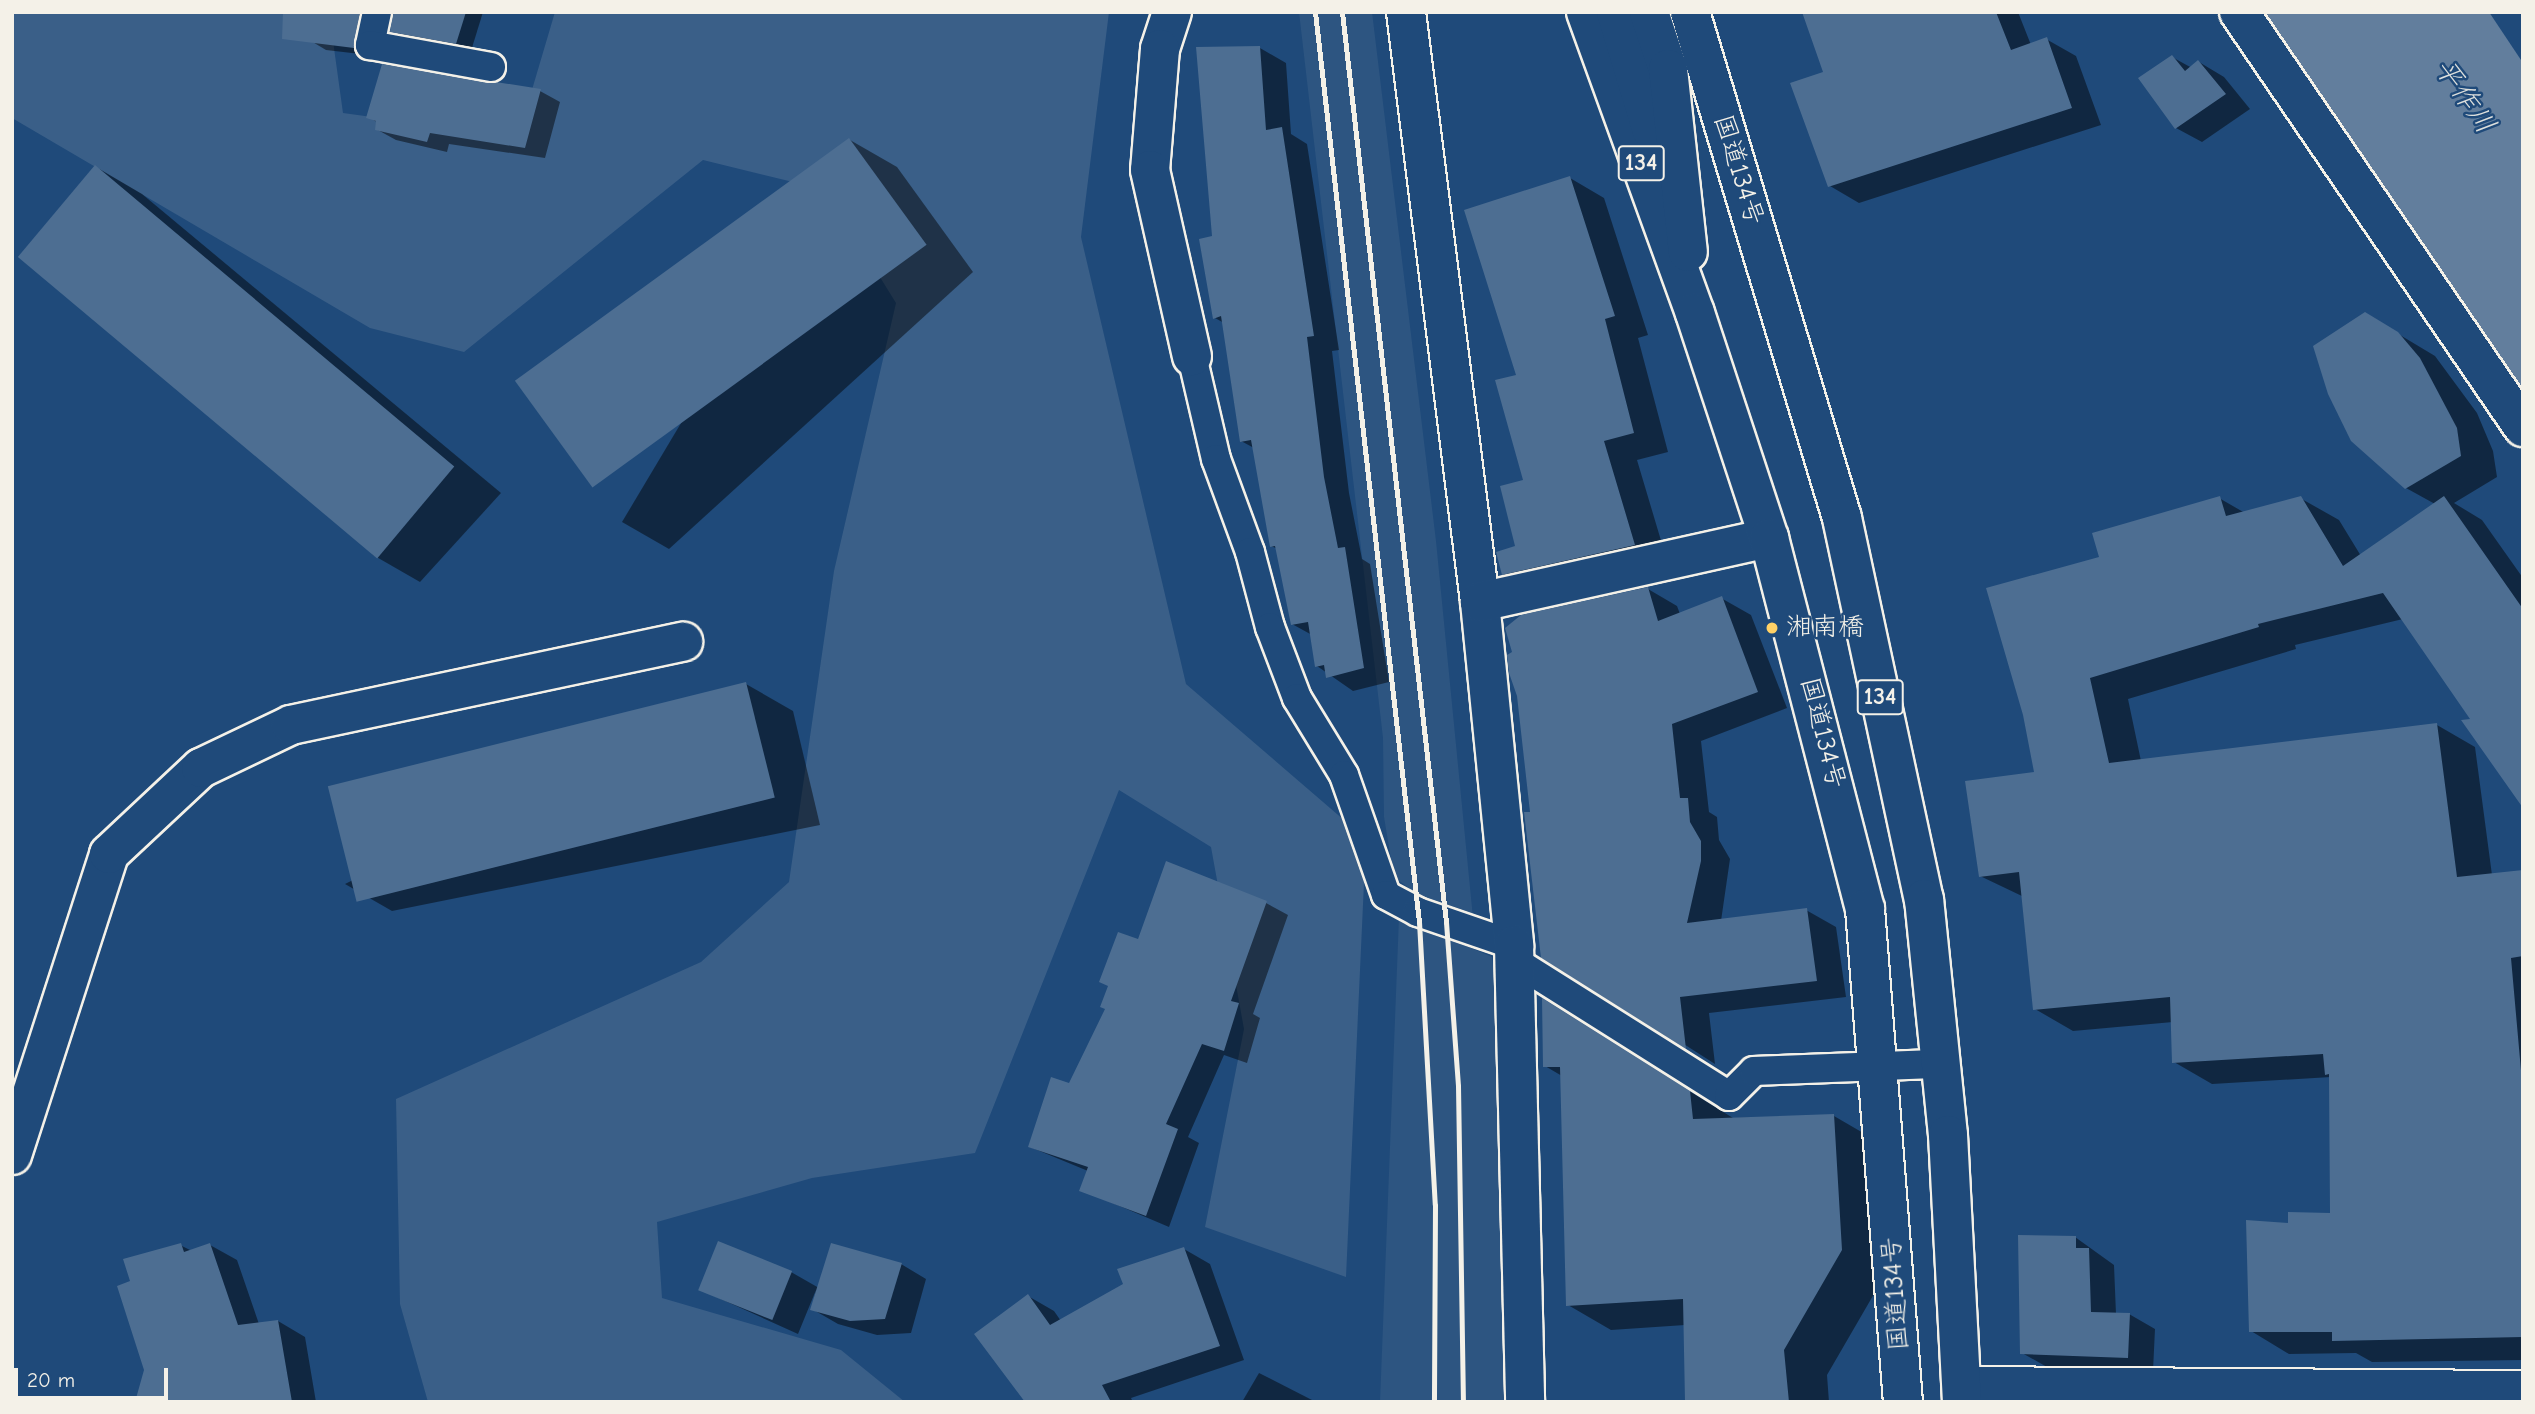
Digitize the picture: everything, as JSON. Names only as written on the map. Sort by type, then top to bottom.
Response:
[{"type":"main road","points":[[1172,12],[1160,49],[1150,170],[1192,356]]},
{"type":"main road","points":[[1406,12],[1480,602],[1515,953],[1525,1402]]},
{"type":"main road","name":"国道134号","points":[[1586,12],[1695,313],[1769,538],[1865,909],[1903,1402]]},
{"type":"main road","points":[[1616,12],[1640,80],[1695,313]]},
{"type":"main road","points":[[1649,12],[1668,69],[1695,313]]},
{"type":"main road","name":"国道134号","points":[[1690,12],[1842,518],[1924,899],[1940,1064],[1962,1394]]},
{"type":"main road","points":[[2239,12],[2523,427]]},
{"type":"main road","points":[[1480,602],[1769,538]]},
{"type":"main road","points":[[12,1155],[109,854],[201,768],[291,724],[682,642]]},
{"type":"main road","points":[[1962,1394],[2523,1390]]},
{"type":"lane","points":[[377,12],[370,45],[491,67]]},
{"type":"lane","points":[[1192,356],[1216,460],[1250,552],[1270,627],[1297,698],[1344,775],[1386,895],[1418,912],[1515,953],[1729,1096],[1754,1071],[1940,1064]]},
{"type":"shaded area","points":[[12,12],[329,12],[343,113],[518,137],[555,12],[1109,12],[1081,237],[1186,684],[1366,839],[1346,1277],[1205,1227],[1244,1029],[1211,847],[1119,790],[975,1153],[812,1178],[657,1222],[662,1298],[841,1350],[905,1402],[428,1402],[400,1304],[396,1099],[701,962],[789,882],[834,571],[896,303],[826,190],[703,160],[464,352],[370,328],[12,118]]},
{"type":"shaded area","points":[[1299,12],[1372,12],[1436,541],[1473,918],[1417,894],[1394,877],[1384,817],[1383,738]]},
{"type":"shaded area","points":[[1399,917],[1492,957],[1510,1126],[1513,1402],[1380,1402]]},
{"type":"water","name":"平作川","points":[[2264,12],[2489,12],[2523,63],[2523,392]]},
{"type":"building","points":[[283,12],[360,12],[354,48],[282,39]]},
{"type":"building","points":[[393,12],[466,12],[456,44],[390,32]]},
{"type":"building","points":[[1802,12],[1996,12],[2011,50],[2047,37],[2072,108],[1828,187],[1790,83],[1823,72]]},
{"type":"building","points":[[1260,46],[1266,130],[1282,127],[1314,336],[1307,337],[1324,477],[1338,548],[1345,547],[1364,668],[1326,678],[1324,665],[1315,667],[1308,622],[1291,625],[1275,546],[1270,547],[1251,440],[1240,442],[1221,316],[1213,319],[1199,239],[1212,236],[1196,47]]},
{"type":"building","points":[[2172,55],[2185,71],[2198,60],[2226,94],[2175,129],[2138,78]]},
{"type":"building","points":[[382,64],[541,89],[525,148],[430,133],[427,142],[375,130],[376,121],[366,118]]},
{"type":"building","points":[[849,138],[927,245],[592,488],[515,381]]},
{"type":"building","points":[[95,165],[454,466],[377,558],[18,257]]},
{"type":"building","points":[[1570,176],[1615,316],[1605,319],[1634,433],[1604,441],[1635,545],[1502,575],[1496,552],[1515,546],[1500,486],[1523,480],[1495,380],[1516,375],[1464,210]]},
{"type":"building","points":[[2365,312],[2398,332],[2420,358],[2457,428],[2461,456],[2405,489],[2351,441],[2328,394],[2313,346]]},
{"type":"building","points":[[2220,496],[2226,516],[2301,496],[2343,566],[2444,496],[2523,609],[2523,808],[2461,720],[2470,719],[2383,593],[2258,624],[2259,627],[2090,678],[2109,763],[2437,723],[2457,877],[2523,870],[2523,956],[2511,958],[2523,1093],[2523,1337],[2332,1341],[2332,1332],[2249,1332],[2246,1220],[2288,1223],[2288,1212],[2330,1213],[2329,1074],[2325,1075],[2323,1054],[2172,1063],[2170,997],[2033,1010],[2019,872],[1979,877],[1965,781],[2034,772],[2023,715],[1986,588],[2099,557],[2092,533]]},
{"type":"building","points":[[1648,587],[1658,621],[1722,596],[1758,692],[1672,724],[1680,798],[1688,798],[1690,822],[1701,841],[1701,861],[1687,923],[1807,908],[1817,981],[1680,997],[1686,1049],[1541,958],[1524,812],[1530,812],[1517,696],[1509,673],[1507,655],[1512,652],[1505,628],[1521,615]]},
{"type":"building","points":[[746,682],[775,797],[357,902],[328,786]]},
{"type":"building","points":[[1166,861],[1267,901],[1231,1001],[1239,1003],[1224,1051],[1202,1044],[1166,1124],[1178,1129],[1146,1216],[1079,1191],[1088,1167],[1028,1147],[1051,1077],[1069,1083],[1105,1009],[1100,1007],[1108,986],[1099,982],[1118,932],[1138,939]]},
{"type":"building","points":[[1542,998],[1690,1091],[1693,1119],[1834,1114],[1842,1250],[1784,1350],[1789,1402],[1685,1402],[1683,1299],[1566,1306],[1560,1067],[1543,1067]]},
{"type":"building","points":[[2018,1235],[2076,1236],[2076,1248],[2089,1248],[2091,1312],[2130,1313],[2128,1358],[2020,1354]]},
{"type":"building","points":[[718,1241],[792,1271],[772,1320],[698,1290]]},
{"type":"building","points":[[181,1243],[184,1252],[210,1243],[238,1325],[278,1320],[292,1402],[135,1402],[144,1370],[117,1286],[130,1281],[123,1259]]},
{"type":"building","points":[[831,1243],[902,1263],[885,1319],[850,1321],[810,1310]]},
{"type":"building","points":[[1184,1247],[1220,1346],[1102,1385],[1111,1402],[1025,1402],[974,1334],[1028,1294],[1050,1325],[1123,1284],[1117,1269]]},
{"type":"railway","points":[[1315,12],[1419,922],[1435,1205],[1434,1402]]},
{"type":"railway","points":[[1342,12],[1446,922],[1458,1086],[1463,1402]]},
{"type":"place","name":"湘南橋","points":[[1772,628]]}]
